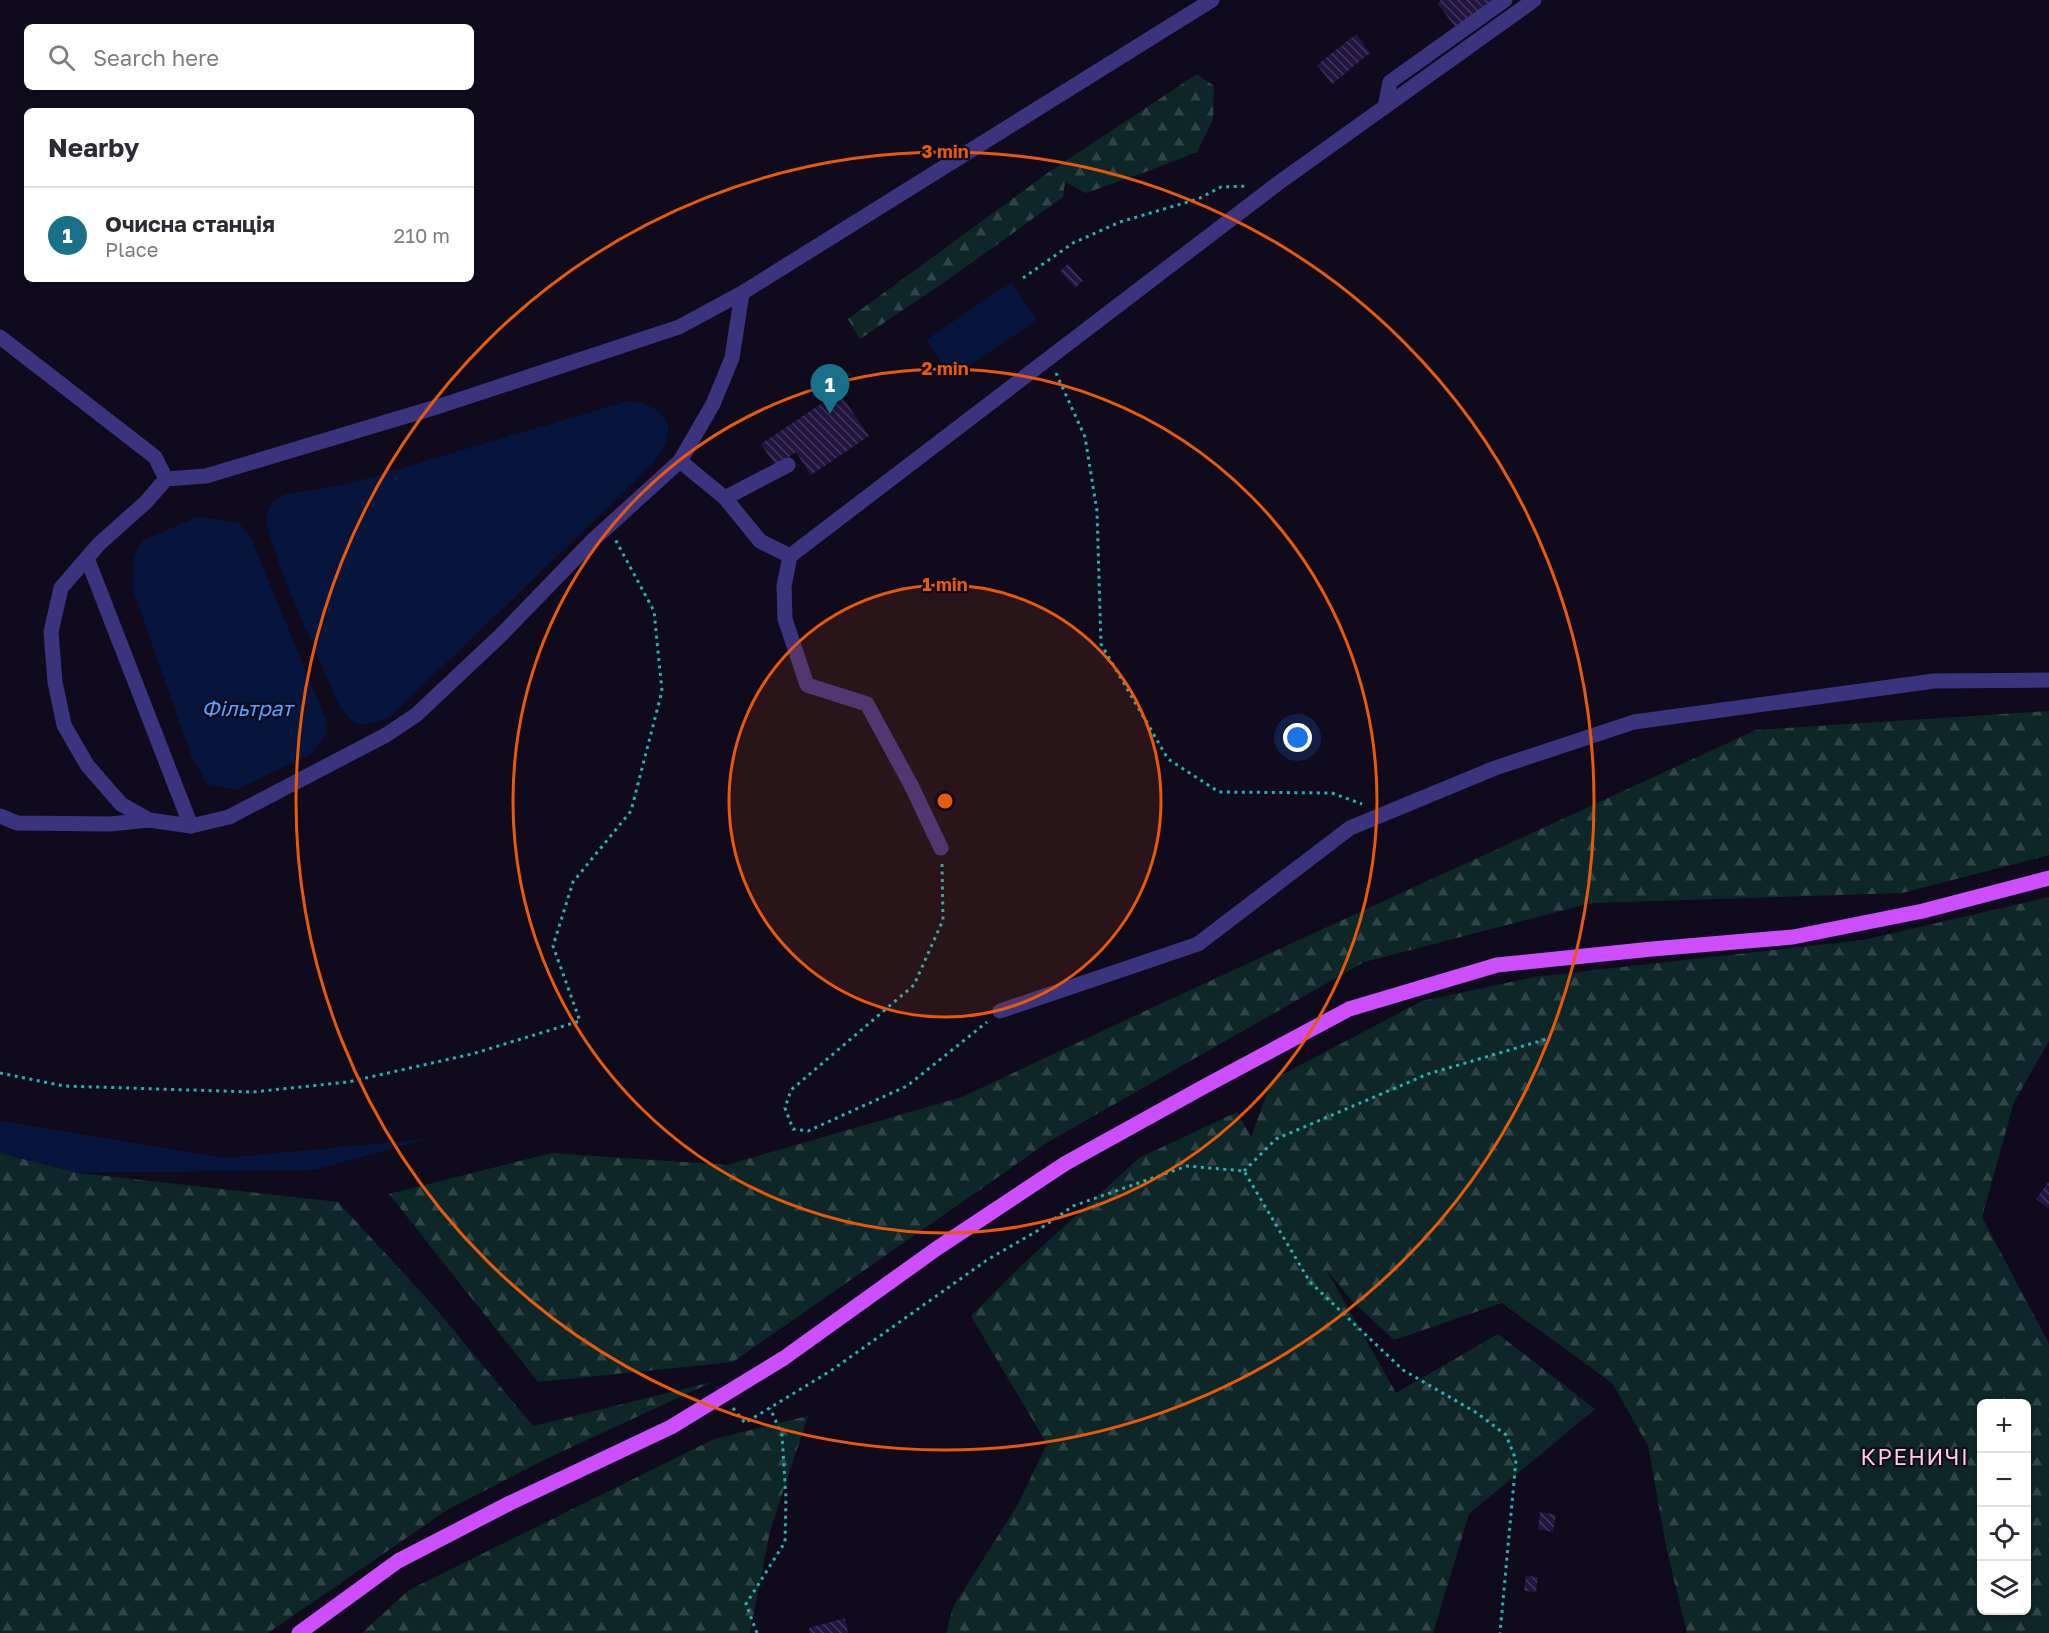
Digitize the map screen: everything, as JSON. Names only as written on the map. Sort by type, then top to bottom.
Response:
[{"type":"main road","points":[[299,1633],[398,1561],[510,1503],[671,1427],[784,1358],[936,1249],[1066,1163],[1207,1084],[1349,1009],[1497,965],[1793,937],[1923,911],[2049,878]]},
{"type":"lane","points":[[149,820],[121,804],[87,765],[64,725],[55,682],[51,632],[61,588],[99,544],[146,502],[166,479],[206,476],[443,405],[679,327],[742,293],[1212,0]]},
{"type":"lane","points":[[1385,107],[1390,82],[1504,0]]},
{"type":"lane","points":[[941,848],[912,785],[867,704],[807,685],[784,619],[784,586],[790,556],[1277,184],[1534,0]]},
{"type":"lane","points":[[0,816],[16,823],[110,824],[149,820],[191,826],[229,817],[386,735],[416,715],[500,636],[608,527],[680,461],[713,404],[732,358],[742,293]]},
{"type":"lane","points":[[0,337],[155,457],[166,479]]},
{"type":"lane","points":[[680,461],[725,498],[760,541],[790,556]]},
{"type":"lane","points":[[725,498],[788,465]]},
{"type":"lane","points":[[87,558],[191,826]]},
{"type":"lane","points":[[1000,1011],[1198,944],[1350,828],[1495,768],[1634,722],[1934,681],[2049,680]]},
{"type":"path","points":[[1023,278],[1073,243],[1120,222],[1198,199],[1221,187],[1277,184]]},
{"type":"path","points":[[1049,358],[1085,437],[1097,511],[1101,644],[1168,759],[1219,792],[1332,793],[1386,813]]},
{"type":"path","points":[[0,1073],[64,1086],[254,1092],[348,1082],[472,1054],[580,1021],[553,946],[573,882],[631,811],[662,691],[654,611],[608,527]]},
{"type":"path","points":[[941,848],[943,920],[914,985],[791,1090],[785,1108],[793,1129],[808,1131],[907,1086],[1000,1011]]},
{"type":"path","points":[[722,1396],[745,1423],[832,1370],[987,1260],[1073,1206],[1187,1167],[1244,1171],[1276,1139],[1428,1074],[1547,1039]]},
{"type":"path","points":[[1244,1171],[1310,1282],[1403,1370],[1477,1413],[1506,1435],[1516,1460],[1500,1633]]},
{"type":"path","points":[[757,1633],[746,1604],[785,1542],[786,1498],[782,1435],[770,1408]]},
{"type":"green space","points":[[1197,74],[1214,86],[1213,119],[1197,152],[1086,193],[1065,182],[1063,197],[952,277],[860,339],[848,319],[1049,172]]},
{"type":"green space","points":[[2049,711],[2049,855],[1902,893],[1592,903],[1364,962],[1048,1142],[733,1362],[538,1382],[389,1194],[551,1153],[727,1165],[962,1097],[1756,730]]},
{"type":"green space","points":[[2049,897],[2049,1041],[2014,1102],[1982,1217],[2049,1344],[2049,1633],[1687,1633],[1667,1551],[1648,1446],[1612,1383],[1502,1303],[1394,1340],[1353,1302],[1326,1269],[1396,1393],[1498,1334],[1595,1409],[1469,1514],[1433,1633],[946,1633],[953,1607],[1017,1506],[1047,1444],[971,1316],[1023,1264],[1139,1158],[1237,1112],[1251,1137],[1272,1080],[1422,1001],[1534,977],[1863,940]]},
{"type":"green space","points":[[0,1153],[79,1173],[338,1202],[432,1304],[533,1426],[712,1382],[546,1459],[447,1510],[268,1633],[0,1633]]},
{"type":"green space","points":[[808,1416],[770,1531],[750,1633],[362,1633],[409,1590],[714,1439]]},
{"type":"water","points":[[1011,282],[1037,320],[951,378],[926,340]]},
{"type":"water","points":[[628,401],[642,403],[656,410],[668,426],[667,438],[653,464],[390,717],[367,724],[354,722],[349,718],[338,703],[286,583],[268,531],[266,515],[273,502],[283,495],[355,482]]},
{"type":"water","name":"Фільтрат","points":[[196,517],[238,522],[250,536],[326,720],[327,733],[311,754],[236,790],[207,784],[192,758],[132,587],[134,556],[142,541]]},
{"type":"water","points":[[0,1121],[226,1158],[426,1139],[314,1170],[79,1173],[0,1153]]},
{"type":"building","points":[[1441,0],[1496,0],[1457,29],[1437,3]]},
{"type":"building","points":[[1356,34],[1370,53],[1332,84],[1317,65]]},
{"type":"building","points":[[1068,264],[1083,281],[1075,288],[1060,271]]},
{"type":"building","points":[[839,392],[869,436],[811,475],[796,452],[776,466],[761,444]]},
{"type":"building","points":[[2049,1181],[2049,1207],[2048,1208],[2036,1199]]},
{"type":"building","points":[[1540,1512],[1556,1515],[1553,1532],[1538,1529]]},
{"type":"building","points":[[1526,1576],[1538,1577],[1536,1592],[1524,1591]]},
{"type":"building","points":[[845,1618],[848,1633],[810,1633],[809,1628]]},
{"type":"place","name":"Очисна станція","points":[[830,414]]},
{"type":"district","name":"КРЕНИЧІ","points":[[1915,1456]]}]
